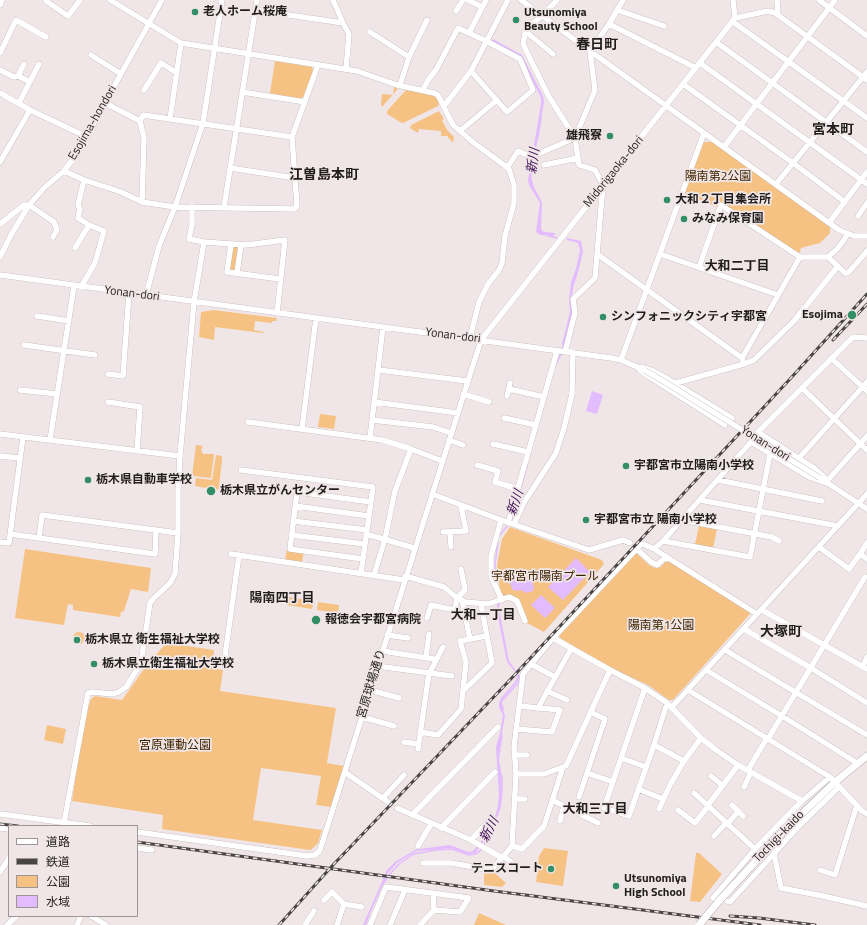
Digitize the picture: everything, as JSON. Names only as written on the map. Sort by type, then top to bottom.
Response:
[{"type":"main road","name":"Tochigi-kaido","points":[[699,925],[718,902],[780,835],[835,782],[867,756]]},
{"type":"street","points":[[0,5],[2,0]]},
{"type":"street","points":[[46,1],[68,16],[80,0]]},
{"type":"street","points":[[110,0],[182,43],[357,71],[400,85],[438,95],[453,126],[507,168],[514,185],[514,203],[505,236],[502,263],[499,270],[488,284],[479,302],[470,338]]},
{"type":"street","name":"Esojima-hondori","points":[[0,257],[29,204],[45,187],[64,171],[76,155],[162,0]]},
{"type":"street","points":[[146,295],[159,246],[175,207],[203,123],[222,0]]},
{"type":"street","points":[[224,207],[257,0]]},
{"type":"street","points":[[333,0],[349,34],[346,69]]},
{"type":"street","points":[[456,11],[463,0]]},
{"type":"street","points":[[468,0],[482,7]]},
{"type":"street","points":[[469,33],[486,0]]},
{"type":"street","points":[[444,106],[471,71],[508,0]]},
{"type":"street","points":[[521,0],[829,223],[848,234],[867,236]]},
{"type":"street","points":[[556,0],[542,16],[526,28],[523,44],[548,95],[575,138],[579,165],[595,170],[603,185],[595,278],[573,299],[575,313],[565,352]]},
{"type":"street","points":[[507,168],[518,151],[531,157],[575,138],[595,90],[590,51],[609,24],[623,0]]},
{"type":"street","points":[[733,0],[734,20]]},
{"type":"street","points":[[777,0],[778,15]]},
{"type":"street","points":[[819,0],[867,36]]},
{"type":"street","points":[[724,147],[835,0]]},
{"type":"street","points":[[255,10],[343,24]]},
{"type":"street","points":[[617,10],[664,26]]},
{"type":"street","points":[[734,20],[768,11],[778,15],[865,78]]},
{"type":"street","points":[[0,53],[2,43],[16,20],[46,37]]},
{"type":"street","points":[[400,85],[409,57],[427,20]]},
{"type":"street","points":[[734,20],[867,118]]},
{"type":"street","name":"Midorigaoka-dori","points":[[481,340],[734,20]]},
{"type":"street","points":[[609,24],[698,65],[756,104],[867,184]]},
{"type":"street","points":[[423,90],[428,80],[436,70],[458,28],[520,59],[534,90],[507,112],[471,71]]},
{"type":"street","points":[[525,31],[553,54]]},
{"type":"street","points":[[370,32],[409,57]]},
{"type":"street","points":[[716,42],[867,152]]},
{"type":"street","points":[[170,119],[182,43]]},
{"type":"street","points":[[90,55],[121,74]]},
{"type":"street","points":[[144,90],[161,63],[177,73]]},
{"type":"street","points":[[18,76],[24,64]]},
{"type":"street","points":[[19,103],[39,64]]},
{"type":"street","points":[[64,171],[84,180],[121,192],[142,202],[175,207],[294,209],[297,206],[292,137],[318,65]]},
{"type":"street","points":[[0,70],[14,77],[18,76],[30,82]]},
{"type":"street","points":[[776,184],[843,101],[865,78],[867,72]]},
{"type":"street","points":[[683,84],[845,202]]},
{"type":"street","points":[[242,92],[305,102]]},
{"type":"street","points":[[0,93],[30,110],[87,137]]},
{"type":"street","points":[[460,131],[497,100]]},
{"type":"street","points":[[105,103],[140,121]]},
{"type":"street","points":[[0,162],[30,110]]},
{"type":"street","points":[[142,202],[144,138],[140,121],[144,115],[292,137]]},
{"type":"street","points":[[621,360],[704,132]]},
{"type":"street","points":[[544,165],[578,158]]},
{"type":"street","points":[[230,168],[295,178]]},
{"type":"street","points":[[829,223],[867,172]]},
{"type":"street","points":[[81,287],[95,263],[104,232],[78,218],[80,209],[78,205],[84,180]]},
{"type":"street","points":[[858,216],[867,203]]},
{"type":"street","points":[[1,220],[24,205],[29,204],[54,222],[57,226],[57,230],[53,237]]},
{"type":"street","points":[[699,267],[721,205],[800,257],[828,257],[838,248],[848,234]]},
{"type":"street","points":[[192,207],[192,225],[189,239],[204,242],[242,245],[285,240],[277,313]]},
{"type":"street","points":[[75,248],[89,225]]},
{"type":"street","points":[[64,823],[88,693],[112,694],[126,687],[138,669],[141,661],[150,603],[152,599],[170,583],[175,574],[178,533],[180,456],[194,302],[204,242]]},
{"type":"street","points":[[231,244],[227,272],[280,279]]},
{"type":"street","points":[[237,273],[242,245]]},
{"type":"street","points":[[828,257],[846,273],[848,273],[867,251]]},
{"type":"street","points":[[598,254],[743,361]]},
{"type":"street","points":[[660,254],[778,295]]},
{"type":"street","points":[[743,361],[800,257]]},
{"type":"street","points":[[676,384],[743,361],[754,360],[794,321],[838,266]]},
{"type":"street","name":"Yonan-dori","points":[[0,276],[470,338],[621,360],[644,370],[820,478],[867,509]]},
{"type":"street","points":[[50,440],[74,286]]},
{"type":"street","points":[[108,374],[123,376],[129,293]]},
{"type":"street","points":[[37,316],[68,322]]},
{"type":"street","points":[[302,429],[316,318]]},
{"type":"street","points":[[370,438],[383,327]]},
{"type":"street","points":[[828,483],[814,468],[758,432],[853,337],[867,338]]},
{"type":"street","name":"宮原球場通り","points":[[138,832],[307,856],[315,855],[320,850],[346,773],[377,666],[481,340]]},
{"type":"street","points":[[24,345],[95,355]]},
{"type":"street","points":[[511,524],[518,489],[557,351]]},
{"type":"street","points":[[511,524],[556,453],[572,394],[573,353]]},
{"type":"street","points":[[831,358],[865,389]]},
{"type":"street","points":[[632,364],[651,370],[732,418]]},
{"type":"street","points":[[632,364],[648,376],[726,425]]},
{"type":"street","points":[[379,370],[467,381]]},
{"type":"street","points":[[799,458],[834,419],[865,389],[867,382]]},
{"type":"street","points":[[507,396],[509,386],[544,397]]},
{"type":"street","points":[[802,388],[867,450]]},
{"type":"street","points":[[20,390],[57,394]]},
{"type":"street","points":[[463,394],[489,402]]},
{"type":"street","points":[[108,402],[140,407],[137,451]]},
{"type":"street","points":[[374,402],[458,413]]},
{"type":"street","points":[[504,418],[536,425]]},
{"type":"street","points":[[372,420],[433,427],[451,433]]},
{"type":"street","points":[[248,422],[370,438],[397,444],[442,461]]},
{"type":"street","points":[[0,434],[180,456]]},
{"type":"street","points":[[828,483],[867,436]]},
{"type":"street","points":[[0,542],[9,543],[23,437]]},
{"type":"street","points":[[449,440],[463,445]]},
{"type":"street","points":[[654,549],[663,541],[751,442],[809,477],[828,483]]},
{"type":"street","points":[[493,444],[528,452]]},
{"type":"street","points":[[374,575],[385,539],[395,491],[411,449]]},
{"type":"street","points":[[663,541],[750,557],[770,454]]},
{"type":"street","points":[[0,456],[20,458]]},
{"type":"street","points":[[477,465],[498,471],[495,482],[518,489]]},
{"type":"street","points":[[241,470],[373,487],[361,573]]},
{"type":"street","points":[[718,480],[822,501]]},
{"type":"street","points":[[363,559],[290,549],[297,492],[371,502]]},
{"type":"street","points":[[432,494],[511,524],[589,550],[623,540],[630,543]]},
{"type":"street","points":[[672,707],[867,494]]},
{"type":"street","points":[[700,500],[838,526]]},
{"type":"street","points":[[296,506],[369,516]]},
{"type":"street","points":[[443,532],[466,531],[461,506]]},
{"type":"street","points":[[39,538],[42,515],[178,533]]},
{"type":"street","points":[[501,520],[491,556],[491,576],[502,600]]},
{"type":"street","points":[[682,520],[772,537],[780,541]]},
{"type":"street","points":[[293,521],[367,532],[414,548]]},
{"type":"street","points":[[10,534],[155,554],[156,531]]},
{"type":"street","points":[[450,532],[451,547]]},
{"type":"street","points":[[291,535],[365,544]]},
{"type":"street","points":[[819,547],[849,569],[867,543]]},
{"type":"street","points":[[423,863],[451,863],[491,870],[512,846],[516,774],[516,729],[523,674],[553,638],[640,545],[643,544],[654,549],[757,614]]},
{"type":"street","points":[[638,550],[651,562],[657,565],[666,557]]},
{"type":"street","points":[[231,554],[374,575],[405,578],[444,587],[460,599],[471,604],[488,604],[509,598],[517,602],[525,621]]},
{"type":"street","points":[[860,554],[867,559]]},
{"type":"street","points":[[226,656],[239,555]]},
{"type":"street","points":[[427,618],[430,605],[455,610],[465,590],[461,569]]},
{"type":"street","points":[[744,787],[749,771],[865,577]]},
{"type":"street","points":[[460,599],[470,639]]},
{"type":"street","points":[[463,691],[492,663],[481,604]]},
{"type":"street","points":[[762,610],[865,668],[867,657]]},
{"type":"street","points":[[744,629],[867,703]]},
{"type":"street","points":[[426,657],[429,634]]},
{"type":"street","points":[[387,635],[408,638]]},
{"type":"street","points":[[420,732],[438,735],[460,708],[466,662],[460,642],[486,636]]},
{"type":"street","points":[[553,638],[645,688],[672,707],[701,738],[738,766],[802,801]]},
{"type":"street","points":[[404,742],[418,746],[430,673],[443,647]]},
{"type":"street","points":[[538,708],[571,648]]},
{"type":"street","points":[[725,650],[867,735]]},
{"type":"street","points":[[382,651],[434,659]]},
{"type":"street","points":[[531,664],[555,677]]},
{"type":"street","points":[[377,666],[452,676]]},
{"type":"street","points":[[516,774],[544,774],[566,766],[610,670]]},
{"type":"street","points":[[706,670],[857,763]]},
{"type":"street","points":[[645,688],[604,808],[629,816],[667,703]]},
{"type":"street","points":[[370,690],[399,698]]},
{"type":"street","points":[[688,690],[835,782],[862,811],[867,814]]},
{"type":"street","points":[[547,691],[566,700]]},
{"type":"street","points":[[516,729],[552,732],[560,710],[519,706]]},
{"type":"street","points":[[579,797],[605,719],[590,712]]},
{"type":"street","points":[[362,717],[394,726]]},
{"type":"street","points":[[412,815],[498,727]]},
{"type":"street","points":[[659,809],[684,761],[701,738]]},
{"type":"street","points":[[654,745],[684,761]]},
{"type":"street","points":[[515,755],[527,755]]},
{"type":"street","points":[[621,758],[646,767]]},
{"type":"street","points":[[678,810],[695,824],[738,766]]},
{"type":"street","points":[[512,846],[522,849],[544,826],[562,767]]},
{"type":"street","points":[[441,828],[495,772]]},
{"type":"street","points":[[346,773],[388,802]]},
{"type":"street","points":[[587,773],[613,782]]},
{"type":"street","points":[[383,798],[404,775]]},
{"type":"street","points":[[711,776],[723,786]]},
{"type":"street","points":[[715,899],[713,898],[755,850],[802,801],[835,782]]},
{"type":"street","points":[[727,901],[730,902],[809,816],[835,782]]},
{"type":"street","points":[[638,789],[663,799]]},
{"type":"street","points":[[694,793],[755,850]]},
{"type":"street","points":[[515,798],[525,799]]},
{"type":"street","points":[[552,800],[598,823]]},
{"type":"street","points":[[714,836],[740,814],[732,805]]},
{"type":"street","points":[[820,870],[835,875],[857,805]]},
{"type":"street","points":[[560,821],[564,806]]},
{"type":"street","points":[[397,808],[471,840],[511,862]]},
{"type":"street","points":[[0,814],[81,825]]},
{"type":"street","points":[[471,840],[491,820]]},
{"type":"street","points":[[418,846],[431,824]]},
{"type":"street","points":[[138,848],[152,850]]},
{"type":"street","points":[[774,853],[781,888],[867,906]]},
{"type":"street","points":[[0,859],[8,859]]},
{"type":"street","points":[[0,872],[8,859]]},
{"type":"street","points":[[370,925],[386,887],[469,898],[460,912],[434,910]]},
{"type":"street","points":[[390,925],[405,890]]},
{"type":"street","points":[[324,900],[332,892],[344,904],[362,907]]},
{"type":"street","points":[[420,925],[434,910],[433,893]]},
{"type":"street","points":[[337,925],[344,904]]},
{"type":"street","points":[[305,925],[314,911]]},
{"type":"street","points":[[7,925],[16,917]]},
{"type":"street","points":[[92,917],[106,925]]},
{"type":"green space","points":[[275,61],[312,67],[313,71],[303,97],[300,99],[270,93]]},
{"type":"green space","points":[[394,86],[397,87],[397,90],[393,94]]},
{"type":"green space","points":[[407,89],[431,94],[437,98],[439,103],[438,106],[403,123],[400,122],[387,114],[387,111]]},
{"type":"green space","points":[[382,94],[393,95],[382,107]]},
{"type":"green space","points":[[439,111],[444,119],[442,120],[447,130],[454,137],[453,143],[447,136],[441,136],[441,131],[419,129],[418,133],[410,128],[411,125]]},
{"type":"green space","name":"陽南第2公園","points":[[702,142],[712,142],[830,227],[830,233],[820,243],[801,248],[799,254],[721,202],[718,207],[684,194]]},
{"type":"green space","points":[[234,246],[239,247],[236,271],[229,270]]},
{"type":"green space","points":[[213,310],[277,318],[276,321],[271,323],[255,321],[254,330],[264,332],[263,333],[215,327],[214,340],[199,337],[201,312]]},
{"type":"green space","points":[[320,414],[336,416],[334,429],[318,427]]},
{"type":"green space","points":[[196,445],[203,446],[201,450],[203,454],[214,454],[211,478],[192,476]]},
{"type":"green space","points":[[216,455],[222,456],[219,488],[217,490],[195,486],[196,478],[212,480]]},
{"type":"green space","points":[[699,526],[717,529],[713,548],[695,544]]},
{"type":"green space","name":"宇都宮市陽南プール","points":[[510,527],[602,560],[604,564],[544,632],[527,623],[518,600],[509,595],[503,596],[500,591],[497,565],[502,539]]},
{"type":"green space","points":[[25,549],[151,568],[148,592],[131,589],[124,611],[121,612],[120,617],[73,610],[73,605],[68,604],[64,625],[15,618]]},
{"type":"green space","points":[[287,549],[304,552],[302,562],[285,560]]},
{"type":"green space","name":"陽南第1公園","points":[[636,553],[649,565],[655,568],[661,567],[665,562],[670,562],[750,612],[750,614],[673,700],[669,700],[648,685],[611,668],[559,636]]},
{"type":"green space","points":[[289,597],[314,601],[312,609],[287,605]]},
{"type":"green space","points":[[318,602],[339,605],[338,613],[317,610]]},
{"type":"green space","points":[[77,632],[81,632],[85,638],[81,644],[77,644],[73,640],[73,636]]},
{"type":"green space","name":"宮原運動公園","points":[[166,643],[214,650],[212,668],[223,670],[220,691],[336,708],[327,763],[344,766],[331,807],[316,805],[321,776],[261,768],[253,820],[322,830],[318,843],[312,849],[310,850],[162,829],[163,815],[72,801],[80,747],[91,699],[95,696],[122,700],[144,669]]},
{"type":"green space","points":[[47,725],[66,729],[63,744],[44,740]]},
{"type":"green space","name":"テニスコート","points":[[544,848],[568,851],[563,886],[536,882],[539,856]]},
{"type":"green space","points":[[696,853],[699,853],[722,874],[700,902],[690,901]]},
{"type":"green space","points":[[484,871],[493,871],[506,883],[502,887],[484,885]]},
{"type":"green space","points":[[479,913],[506,925],[474,925]]},
{"type":"water","points":[[493,39],[522,55],[543,96],[544,102],[531,182],[542,202],[541,229],[544,232],[555,233],[554,236],[540,235],[536,232],[540,203],[529,185],[528,180],[541,98],[521,57],[492,41]]},
{"type":"water","points":[[567,238],[581,241],[583,252],[571,296],[572,314],[563,345],[570,312],[569,300],[571,282],[576,269],[580,250],[578,243],[567,240]]},
{"type":"water","points":[[592,391],[603,395],[597,414],[586,411]]},
{"type":"water","points":[[576,558],[590,572],[563,600],[548,587]]},
{"type":"water","points":[[515,576],[522,576],[532,581],[534,587],[533,591],[526,593],[521,590],[513,590],[509,582]]},
{"type":"water","points":[[541,595],[555,608],[545,618],[531,605]]},
{"type":"water","points":[[497,602],[500,603],[499,609],[509,661],[519,675],[518,681],[501,702],[505,716],[498,756],[501,771],[501,798],[494,824],[489,835],[475,853],[468,854],[451,848],[418,851],[397,863],[388,873],[365,925],[363,925],[387,870],[395,862],[419,849],[450,845],[468,852],[473,851],[493,824],[498,806],[499,794],[496,747],[503,715],[499,707],[499,703],[501,698],[515,682],[517,677],[516,673],[507,662],[497,612]]},
{"type":"waterway","name":"新川","points":[[538,137],[541,118]]},
{"type":"waterway","name":"新川","points":[[531,179],[533,186]]},
{"type":"waterway","name":"新川","points":[[548,236],[558,238]]},
{"type":"waterway","name":"新川","points":[[562,350],[567,332]]},
{"type":"waterway","name":"新川","points":[[555,366],[561,354]]},
{"type":"waterway","name":"新川","points":[[512,518],[527,466]]},
{"type":"waterway","name":"新川","points":[[499,536],[508,525]]},
{"type":"waterway","name":"新川","points":[[497,581],[495,565],[498,542]]},
{"type":"waterway","name":"新川","points":[[503,709],[501,702],[519,682],[520,677],[518,675]]},
{"type":"waterway","name":"新川","points":[[498,761],[502,735]]},
{"type":"waterway","name":"新川","points":[[383,884],[399,864],[414,854],[452,849],[469,855],[480,851],[488,838],[500,808],[502,792],[502,777],[500,772]]},
{"type":"waterway","name":"新川","points":[[365,925],[369,915]]},
{"type":"tunnel","points":[[388,802],[397,808]]},
{"type":"railway","points":[[279,925],[333,865],[508,682],[790,379],[867,294]]},
{"type":"railway","points":[[833,340],[867,304]]},
{"type":"railway","points":[[0,824],[9,825]]},
{"type":"railway","points":[[138,842],[494,891],[760,925]]},
{"type":"railway","points":[[730,916],[815,925]]},
{"type":"place","name":"老人ホーム桜庵","points":[[195,12]]},
{"type":"place","name":"Utsunomiya Beauty School","points":[[516,20]]},
{"type":"place","name":"雄飛寮","points":[[610,136]]},
{"type":"place","name":"大和２丁目集会所","points":[[667,200]]},
{"type":"place","name":"みなみ保育園","points":[[684,219]]},
{"type":"place","name":"Esojima","points":[[852,315]]},
{"type":"place","name":"シンフォニックシティ宇都宮","points":[[603,317]]},
{"type":"place","name":"宇都宮市立陽南小学校","points":[[626,466]]},
{"type":"place","name":"栃木県自動車学校","points":[[88,480]]},
{"type":"place","name":"栃木県立がんセンター","points":[[211,491]]},
{"type":"place","name":"宇都宮市立 陽南小学校","points":[[586,520]]},
{"type":"place","name":"報徳会宇都宮病院","points":[[316,620]]},
{"type":"place","name":"栃木県立 衛生福祉大学校","points":[[77,640]]},
{"type":"place","name":"栃木県立衛生福祉大学校","points":[[94,664]]},
{"type":"place","name":"テニスコート","points":[[551,869]]},
{"type":"place","name":"Utsunomiya High School","points":[[616,886]]},
{"type":"district","name":"春日町","points":[[597,46]]},
{"type":"district","name":"宮本町","points":[[833,131]]},
{"type":"district","name":"江曽島本町","points":[[324,176]]},
{"type":"district","name":"大和二丁目","points":[[737,267]]},
{"type":"district","name":"陽南四丁目","points":[[282,599]]},
{"type":"district","name":"大和一丁目","points":[[483,616]]},
{"type":"district","name":"大塚町","points":[[781,633]]},
{"type":"district","name":"大和三丁目","points":[[595,810]]}]
